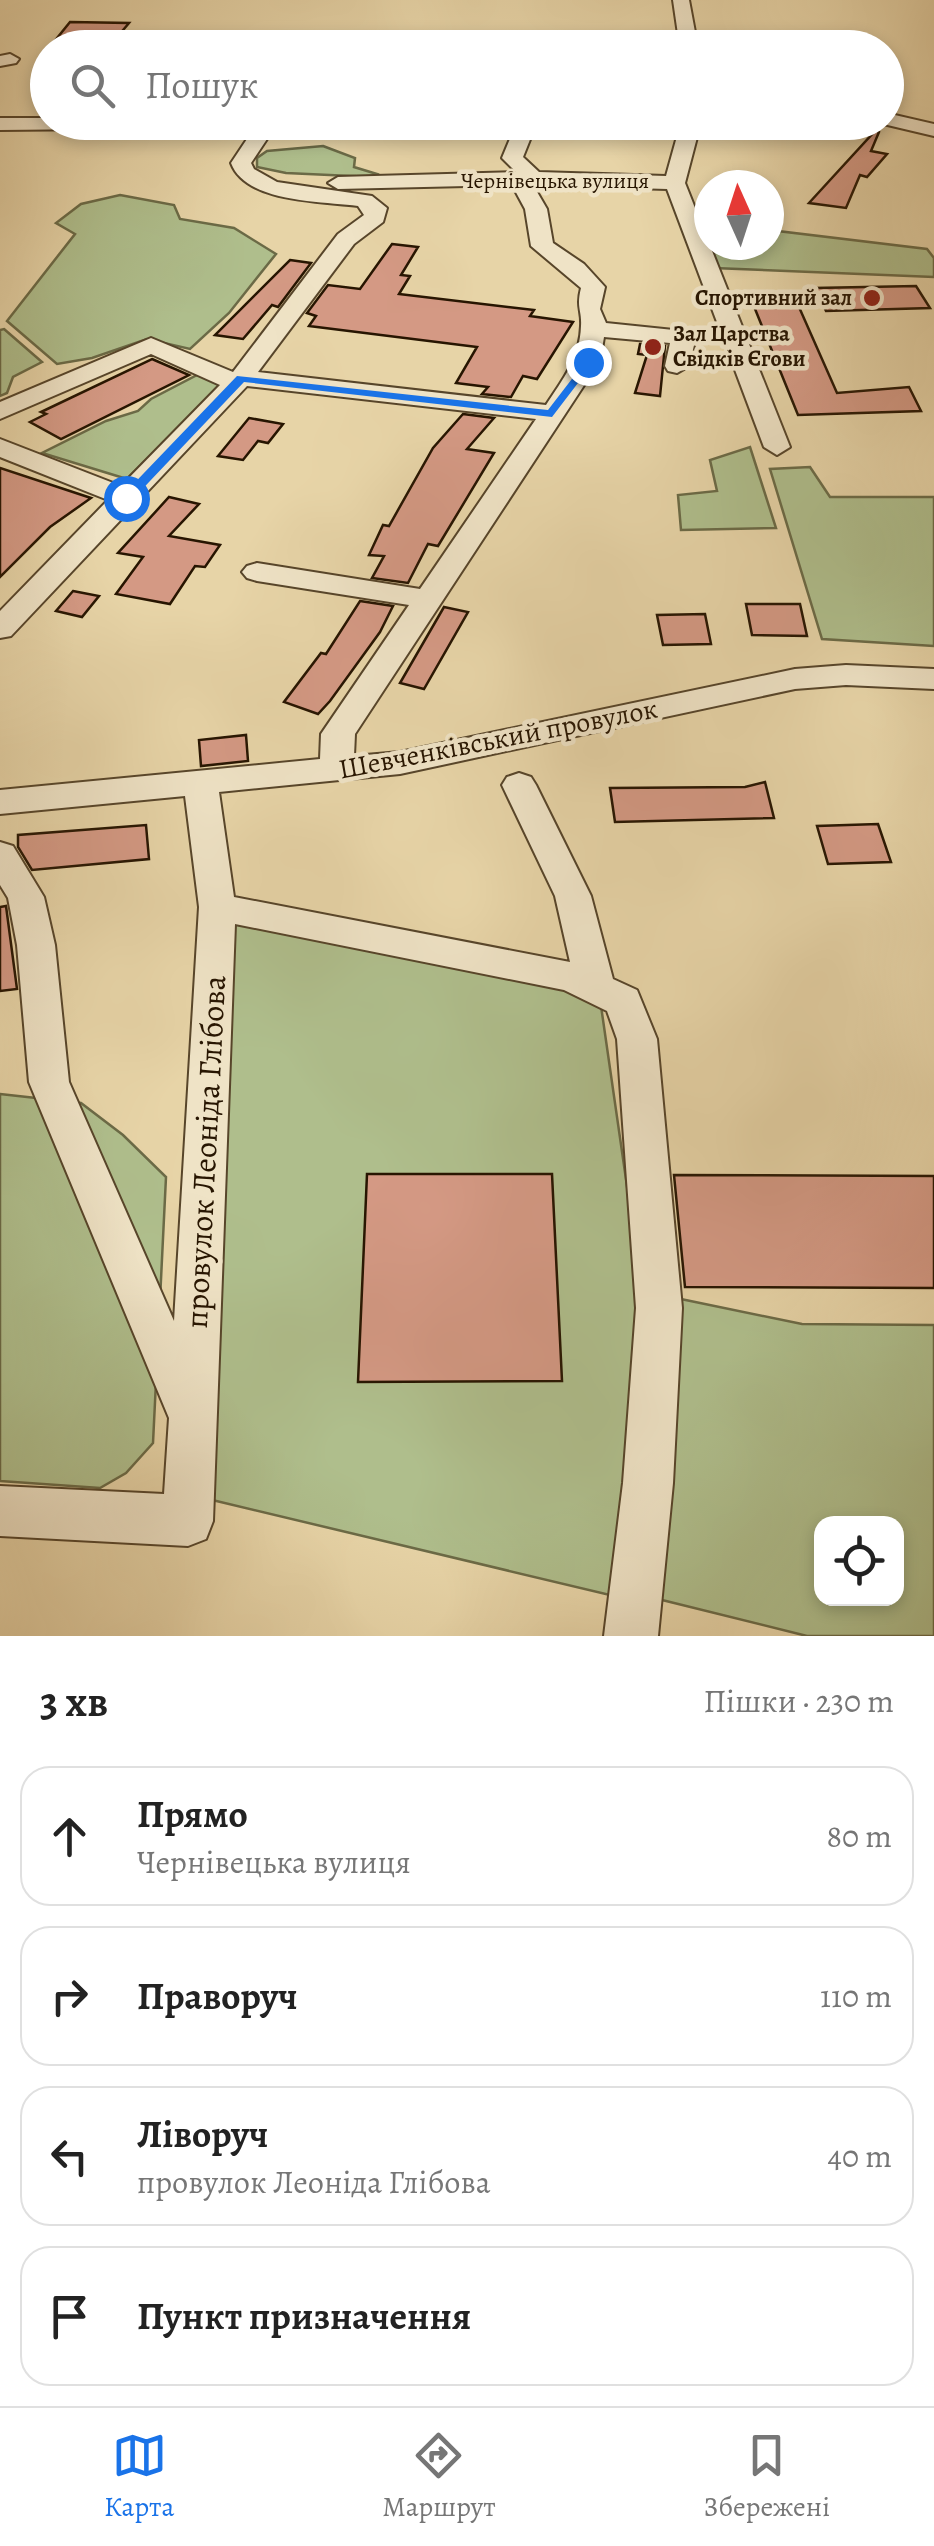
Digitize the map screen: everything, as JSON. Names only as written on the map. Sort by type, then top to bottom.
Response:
[{"type":"street","points":[[681,0],[686,30]]},
{"type":"street","points":[[904,122],[934,130]]},
{"type":"street","points":[[0,124],[30,124]]},
{"type":"street","points":[[4,620],[239,381],[346,239],[372,221],[377,212],[364,201],[272,187],[244,172],[241,162],[256,140]]},
{"type":"street","points":[[336,771],[338,734],[588,362],[594,321],[588,308],[593,287],[576,269],[542,246],[536,210],[522,183],[529,173],[512,158],[520,140]]},
{"type":"street","points":[[675,182],[687,140]]},
{"type":"street","name":"Чернівецька вулиця","points":[[272,187],[525,178],[675,182],[778,447]]},
{"type":"street","points":[[593,329],[684,337],[677,366]]},
{"type":"street","points":[[0,411],[151,345],[239,381],[552,414]]},
{"type":"street","points":[[0,447],[126,498]]},
{"type":"street","points":[[257,572],[428,599]]},
{"type":"street","name":"Шевченківський провулок","points":[[0,802],[400,763],[794,680],[846,675],[934,679]]},
{"type":"street","name":"провулок Леоніда Глібова","points":[[0,1511],[188,1520],[217,907],[202,784]]},
{"type":"street","points":[[519,785],[572,896],[596,988]]},
{"type":"street","points":[[0,854],[26,897],[36,944],[49,1082],[193,1419]]},
{"type":"street","points":[[217,907],[572,977],[622,1001],[637,1039],[659,1308],[648,1483],[632,1636]]},
{"type":"green space","points":[[323,146],[355,158],[354,167],[377,174],[373,177],[286,173],[257,167],[257,158],[267,151]]},
{"type":"green space","points":[[120,195],[174,205],[180,219],[234,228],[276,254],[229,313],[190,349],[147,339],[92,358],[57,364],[7,321],[75,234],[56,223],[81,204]]},
{"type":"green space","points":[[784,232],[927,249],[934,258],[934,277],[714,268],[711,260],[784,260]]},
{"type":"green space","points":[[4,329],[42,362],[13,377],[7,393],[0,396],[0,330]]},
{"type":"green space","points":[[201,373],[222,384],[127,479],[42,453],[106,421],[138,411],[151,399]]},
{"type":"green space","points":[[750,447],[776,528],[681,530],[678,495],[717,491],[710,460]]},
{"type":"green space","points":[[810,467],[830,497],[934,497],[934,646],[822,639],[770,469]]},
{"type":"green space","points":[[224,917],[421,954],[600,999],[648,1332],[614,1596],[208,1499]]},
{"type":"green space","points":[[0,1094],[81,1103],[123,1135],[166,1177],[153,1443],[126,1473],[100,1488],[0,1481]]},
{"type":"green space","points":[[676,1298],[802,1324],[934,1325],[934,1636],[807,1636],[658,1599]]},
{"type":"building","points":[[70,22],[129,23],[123,30],[64,30]]},
{"type":"building","points":[[867,140],[876,140],[871,151],[887,154],[867,177],[860,175],[846,208],[809,203]]},
{"type":"building","points":[[392,244],[418,247],[401,275],[410,276],[399,294],[534,310],[530,316],[573,322],[537,379],[523,376],[511,397],[482,394],[488,387],[456,383],[477,347],[309,326],[316,316],[307,313],[328,285],[360,289]]},
{"type":"building","points":[[290,260],[311,263],[278,307],[272,305],[243,339],[215,335]]},
{"type":"building","name":"Спортивний зал","points":[[916,286],[930,308],[826,311],[815,288]]},
{"type":"building","points":[[795,298],[837,393],[909,387],[921,411],[798,415],[751,299]]},
{"type":"building","points":[[640,344],[665,346],[660,396],[635,393],[647,355],[638,354]]},
{"type":"building","points":[[152,359],[189,375],[61,439],[30,422],[46,414],[41,412]]},
{"type":"building","points":[[463,414],[494,418],[467,449],[494,453],[438,546],[428,544],[408,583],[372,578],[384,556],[369,555],[383,525],[389,526],[433,448]]},
{"type":"building","points":[[249,418],[283,424],[268,443],[258,441],[243,460],[218,456]]},
{"type":"building","points":[[0,468],[91,498],[50,527],[0,577]]},
{"type":"building","points":[[169,497],[199,504],[169,536],[220,545],[205,567],[195,566],[170,604],[116,594],[143,557],[118,553]]},
{"type":"building","points":[[73,591],[99,596],[82,617],[56,611]]},
{"type":"building","points":[[360,601],[393,606],[380,632],[330,701],[318,714],[284,702],[321,653],[326,654]]},
{"type":"building","points":[[746,604],[800,604],[807,636],[752,635]]},
{"type":"building","points":[[444,607],[468,612],[424,689],[400,683]]},
{"type":"building","points":[[705,614],[711,644],[663,645],[657,615]]},
{"type":"building","points":[[246,735],[248,761],[201,766],[199,740]]},
{"type":"building","points":[[765,782],[774,818],[615,822],[610,788],[745,787]]},
{"type":"building","points":[[878,824],[891,862],[828,864],[817,826]]},
{"type":"building","points":[[146,825],[149,859],[32,870],[18,847],[18,835]]},
{"type":"building","points":[[6,906],[17,989],[0,991],[0,907]]},
{"type":"building","points":[[367,1174],[552,1174],[562,1381],[358,1382]]},
{"type":"building","points":[[674,1175],[934,1176],[934,1288],[685,1287]]},
{"type":"place","name":"Спортивний зал","points":[[872,298]]},
{"type":"place","name":"Зал Царства Свідків Єгови","points":[[653,347]]},
{"type":"route","points":[[126,498],[242,378],[552,414],[588,362]]}]
